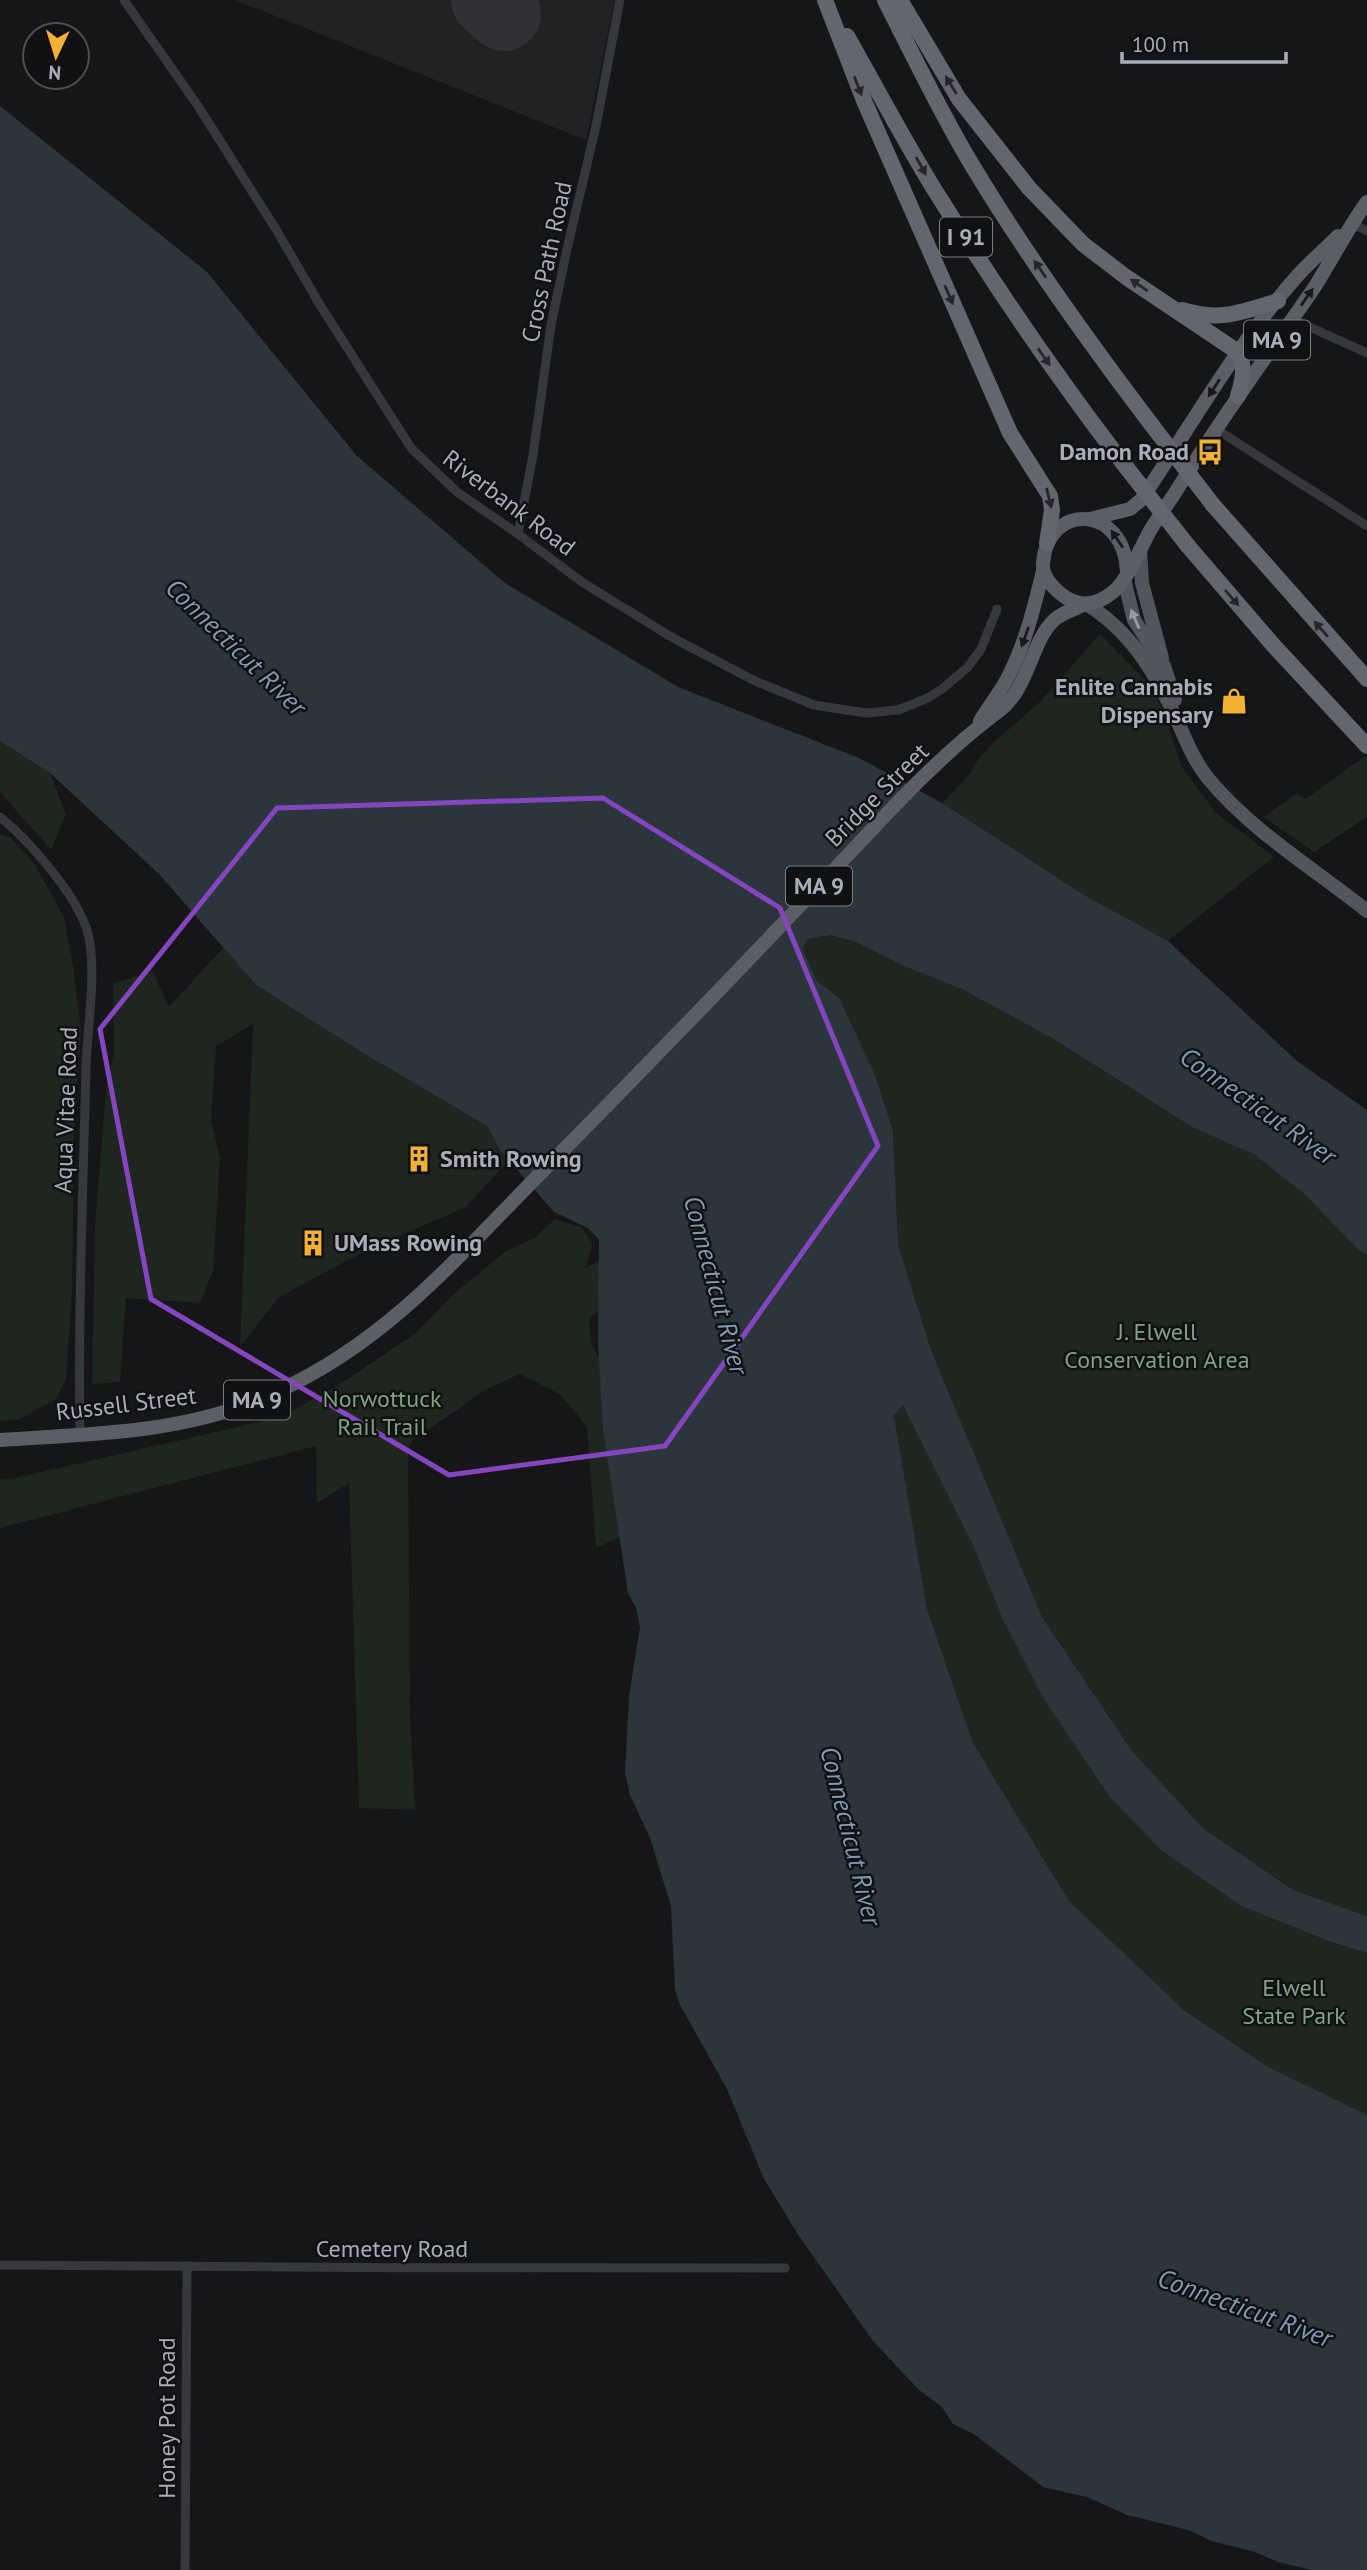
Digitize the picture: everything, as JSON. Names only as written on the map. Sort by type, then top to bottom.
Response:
[{"type":"highway","name":"I 91","points":[[826,0],[933,188],[1033,341],[1123,463],[1188,545],[1274,646],[1365,744]]},
{"type":"highway","points":[[826,0],[864,103],[1010,433],[1050,496],[1052,510],[1047,543],[1043,571],[1058,592],[1073,602],[1086,604],[1102,600],[1117,588],[1125,575],[1124,551],[1118,538],[1105,525],[1089,519],[1072,522],[1061,527],[1047,543]]},
{"type":"highway","name":"I 91","points":[[885,0],[957,138],[991,195],[1050,283],[1213,505],[1367,680]]},
{"type":"highway","points":[[900,0],[959,99],[1028,188],[1083,244],[1168,306],[1238,352],[1244,370],[1238,396]]},
{"type":"highway","name":"MA 9","points":[[1125,575],[1216,429],[1315,285],[1351,223],[1367,202]]},
{"type":"highway","name":"MA 9","points":[[1089,519],[1130,509],[1141,499],[1238,352],[1300,274],[1351,223]]},
{"type":"highway","points":[[1168,306],[1189,312],[1224,316],[1252,311],[1278,301]]},
{"type":"highway","name":"Bridge Street","points":[[976,728],[1014,665],[1031,621],[1043,571]]},
{"type":"highway","name":"Bridge Street","points":[[666,1046],[908,793],[976,728],[1004,707],[1015,694],[1050,625],[1062,615],[1086,604]]},
{"type":"highway","name":"Russell Street","points":[[0,1440],[176,1425],[216,1415],[277,1391],[336,1360],[370,1338],[413,1302],[666,1046]]},
{"type":"main road","points":[[1140,550],[1142,583],[1173,690],[1180,726]]},
{"type":"main road","points":[[1125,575],[1134,620],[1164,666]]},
{"type":"main road","points":[[1086,604],[1107,616],[1129,639],[1164,691],[1193,760],[1224,797],[1246,818],[1367,911]]},
{"type":"street","name":"Riverbank Road","points":[[124,0],[198,106],[411,448],[457,492],[582,582],[673,638],[777,692],[832,710],[866,713],[898,709],[928,698],[942,689],[968,667],[981,649],[998,609]]},
{"type":"street","name":"Cross Path Road","points":[[518,534],[533,455],[551,325],[566,249],[596,126],[620,0]]},
{"type":"street","points":[[1351,223],[1367,231]]},
{"type":"street","points":[[1292,319],[1367,353]]},
{"type":"street","points":[[1216,429],[1367,526]]},
{"type":"street","name":"Aqua Vitae Road","points":[[0,817],[24,840],[65,888],[84,922],[90,942],[79,1354],[80,1434]]},
{"type":"street","name":"Cemetery Road","points":[[0,2265],[408,2269],[785,2268]]},
{"type":"street","name":"Honey Pot Road","points":[[185,2570],[187,2266]]},
{"type":"highlighted area","points":[[603,798],[780,908],[878,1146],[665,1446],[449,1475],[151,1299],[100,1029],[277,808]]},
{"type":"shaded area","points":[[235,0],[615,0],[586,140]]},
{"type":"green space","points":[[1100,634],[1153,688],[1181,766],[1216,813],[1274,857],[1168,941],[1086,896],[942,803],[970,774],[977,761],[993,743],[1041,701]]},
{"type":"green space","points":[[0,741],[50,773],[66,814],[51,850],[0,792]]},
{"type":"green space","points":[[1367,755],[1367,817],[1314,852],[1264,817],[1297,793],[1305,799]]},
{"type":"green space","points":[[0,834],[10,837],[35,865],[64,917],[81,1032],[74,1132],[72,1294],[66,1380],[55,1400],[17,1420],[0,1421]]},
{"type":"green space","name":"J. Elwell Conservation Area","points":[[830,935],[856,942],[904,966],[964,990],[1057,1041],[1192,1127],[1255,1155],[1303,1193],[1367,1255],[1367,1916],[1293,1890],[1204,1829],[1132,1751],[1042,1617],[931,1350],[898,1244],[893,1131],[839,999],[817,981],[803,950],[806,939]]},
{"type":"green space","points":[[223,948],[256,985],[358,1050],[487,1126],[500,1150],[509,1160],[466,1207],[369,1249],[279,1297],[240,1347],[253,1024],[216,1046],[211,1120],[220,1159],[213,1271],[200,1303],[126,1298],[120,1382],[92,1384],[95,1226],[106,1090],[114,1051],[113,983],[153,972],[169,1007]]},
{"type":"green space","name":"Norwottuck Rail Trail","points":[[733,1172],[749,1207],[589,1318],[591,1343],[606,1370],[622,1536],[596,1548],[587,1427],[561,1395],[520,1374],[488,1388],[412,1441],[408,1450],[410,1717],[415,1810],[359,1808],[349,1483],[317,1503],[316,1446],[0,1528],[0,1480],[281,1417],[342,1383],[417,1332],[455,1293],[506,1251],[536,1237],[555,1219],[581,1227],[593,1244],[585,1269]]},
{"type":"green space","name":"Elwell State Park","points":[[904,1405],[972,1543],[1002,1618],[1043,1698],[1241,1906],[1331,1942],[1367,1953],[1367,2115],[1265,2065],[1184,2010],[1069,1901],[973,1743],[927,1609],[894,1416]]},
{"type":"water","name":"Connecticut River","points":[[0,106],[207,272],[357,456],[505,583],[678,687],[859,758],[942,803],[1086,896],[1168,941],[1297,1061],[1367,1110],[1367,1255],[1303,1193],[1255,1155],[1192,1127],[1057,1041],[964,990],[904,966],[856,942],[830,935],[807,939],[803,950],[817,981],[839,998],[875,1075],[893,1131],[898,1244],[931,1350],[1042,1617],[1132,1751],[1204,1829],[1293,1890],[1367,1916],[1367,1953],[1331,1942],[1241,1906],[1160,1849],[1109,1796],[1043,1698],[1002,1618],[972,1543],[903,1405],[894,1416],[927,1609],[973,1743],[1069,1901],[1184,2010],[1265,2065],[1367,2115],[1367,2570],[1312,2570],[1278,2562],[1255,2552],[1212,2541],[1188,2530],[1127,2515],[1087,2497],[1043,2487],[974,2434],[953,2424],[942,2407],[919,2390],[873,2341],[799,2236],[764,2179],[727,2089],[680,2005],[675,1990],[671,1906],[650,1838],[630,1795],[625,1773],[629,1697],[640,1627],[636,1608],[628,1593],[603,1429],[598,1342],[599,1240],[588,1228],[554,1212],[500,1150],[487,1126],[358,1050],[256,985],[159,874],[50,773],[0,741]]},
{"type":"taxiway","points":[[499,9],[508,0]]},
{"type":"runway","points":[[488,0],[504,14]]},
{"type":"place","name":"Damon Road","points":[[1210,452]]},
{"type":"place","name":"Enlite Cannabis Dispensary","points":[[1234,701]]},
{"type":"place","name":"Smith Rowing","points":[[419,1159]]},
{"type":"place","name":"UMass Rowing","points":[[313,1243]]}]
